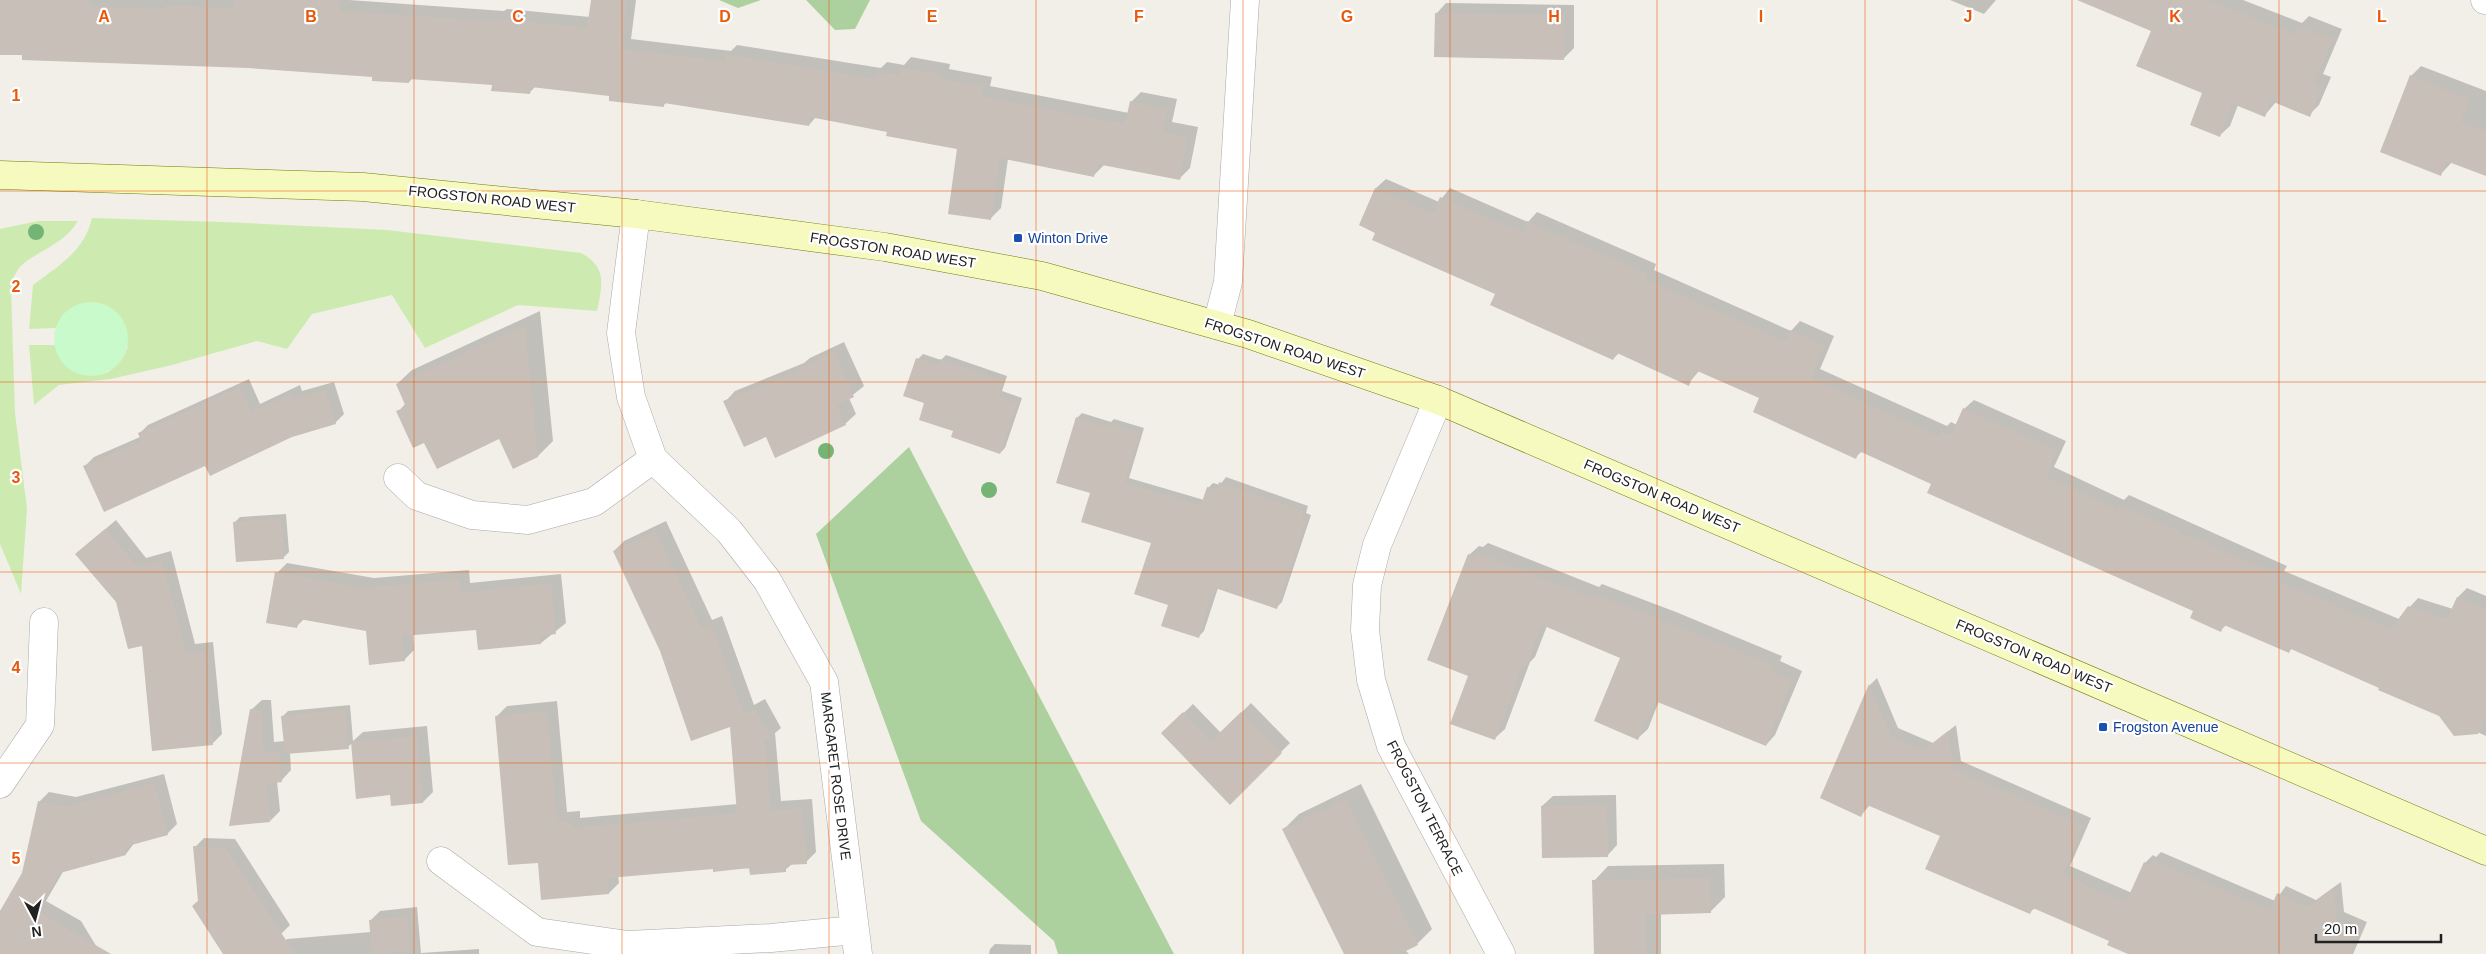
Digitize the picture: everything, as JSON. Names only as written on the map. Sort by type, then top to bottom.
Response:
[{"type":"main road","name":"FROGSTON ROAD WEST","points":[[0,175],[363,187],[636,214],[885,247],[1042,276],[1217,325],[1438,400],[2486,851]]},
{"type":"street","points":[[1217,325],[1228,282],[1245,0]]},
{"type":"street","name":"MARGARET ROSE DRIVE","points":[[636,214],[621,333],[631,397],[653,459],[729,531],[767,580],[824,682],[856,942]]},
{"type":"street","name":"FROGSTON TERRACE","points":[[1438,400],[1377,545],[1367,585],[1364,630],[1371,680],[1391,746],[1501,954]]},
{"type":"street","points":[[398,478],[417,496],[472,515],[528,520],[594,502],[653,459]]},
{"type":"street","points":[[0,784],[40,725],[44,622]]},
{"type":"street","points":[[441,861],[537,932],[628,945],[771,938],[856,942]]},
{"type":"green space","points":[[719,0],[761,0],[738,8]]},
{"type":"green space","points":[[806,0],[870,0],[855,29],[835,30]]},
{"type":"green space","points":[[92,218],[387,230],[581,253],[596,264],[601,278],[600,293],[597,311],[518,305],[425,348],[392,295],[312,314],[287,349],[257,341],[172,365],[111,379],[59,385],[34,405],[29,345],[55,345],[61,361],[107,373],[120,361],[128,346],[64,313],[56,328],[29,329],[33,285],[77,249],[88,230]]},
{"type":"green space","points":[[38,221],[78,221],[63,238],[21,266],[14,276],[11,288],[15,413],[27,509],[21,594],[0,544],[0,229]]},
{"type":"green space","points":[[91,302],[112,308],[122,318],[128,339],[122,360],[112,370],[91,376],[70,370],[60,360],[54,339],[60,318],[70,308]]},
{"type":"green space","points":[[909,447],[1174,954],[1058,954],[1054,941],[921,821],[816,534]]},
{"type":"building","points":[[0,0],[91,0],[91,6],[165,9],[165,5],[233,8],[233,0],[340,0],[340,11],[495,21],[495,18],[587,28],[591,0],[611,0],[627,2],[621,49],[725,61],[726,54],[874,79],[876,72],[899,75],[900,67],[940,74],[940,79],[983,86],[981,96],[1125,124],[1130,101],[1167,109],[1163,132],[1188,137],[1180,180],[1097,164],[1094,177],[1000,158],[991,220],[948,214],[957,149],[886,136],[887,132],[810,117],[809,126],[664,103],[664,107],[609,101],[609,96],[531,87],[530,94],[491,91],[492,85],[409,79],[409,83],[372,81],[372,77],[248,68],[22,60],[22,55],[0,55]]},
{"type":"building","points":[[2077,0],[2209,0],[2295,34],[2298,26],[2333,39],[2314,84],[2322,87],[2310,117],[2271,101],[2265,117],[2233,104],[2220,137],[2190,125],[2202,93],[2136,66],[2151,31]]},
{"type":"building","points":[[1435,13],[1565,15],[1564,60],[1434,57]]},
{"type":"building","points":[[2410,75],[2470,99],[2461,122],[2486,131],[2486,176],[2446,161],[2441,176],[2380,152]]},
{"type":"building","points":[[1375,188],[1433,213],[1440,197],[1522,232],[1527,221],[1648,274],[1645,279],[1785,341],[1790,330],[1826,346],[1811,378],[1939,436],[1941,431],[1951,435],[1963,408],[2057,450],[2046,476],[2116,509],[2118,504],[2279,575],[2276,580],[2391,629],[2408,606],[2447,619],[2457,597],[2486,610],[2486,714],[2478,734],[2454,736],[2439,716],[2378,690],[2379,688],[2291,649],[2289,653],[2224,625],[2221,632],[2190,618],[2193,611],[1927,493],[1931,484],[1859,451],[1856,459],[1753,412],[1759,398],[1695,370],[1689,386],[1617,353],[1613,360],[1490,305],[1495,294],[1372,240],[1375,233],[1359,225]]},
{"type":"building","points":[[525,325],[538,457],[513,469],[499,439],[437,469],[424,443],[413,448],[396,411],[406,407],[396,384]]},
{"type":"building","points":[[834,351],[854,397],[837,405],[846,425],[775,458],[766,437],[744,447],[723,401],[799,370],[798,368]]},
{"type":"building","points":[[916,358],[937,365],[940,359],[1003,381],[998,396],[1018,403],[1000,454],[951,437],[953,431],[919,420],[924,403],[903,396]]},
{"type":"building","points":[[240,387],[251,412],[291,394],[293,399],[325,390],[336,424],[292,437],[210,476],[205,466],[104,512],[83,466],[141,441],[138,433]]},
{"type":"building","points":[[1076,417],[1107,427],[1108,423],[1140,433],[1125,483],[1201,505],[1207,487],[1217,490],[1219,482],[1304,511],[1302,518],[1307,520],[1277,609],[1215,588],[1199,638],[1161,626],[1168,605],[1134,594],[1151,543],[1081,522],[1090,493],[1056,483]]},
{"type":"building","points":[[282,518],[284,559],[236,562],[233,522]]},
{"type":"building","points":[[105,529],[137,566],[162,560],[186,653],[204,651],[213,745],[152,751],[142,646],[128,649],[116,602],[75,554]]},
{"type":"building","points":[[656,531],[702,629],[712,626],[744,714],[755,708],[772,739],[765,742],[771,811],[802,808],[807,864],[786,865],[786,872],[750,875],[749,868],[713,872],[713,869],[608,878],[609,894],[541,900],[538,863],[508,865],[495,716],[547,711],[557,822],[570,821],[571,828],[737,813],[730,727],[691,741],[660,651],[613,551]]},
{"type":"building","points":[[1477,552],[1590,597],[1591,593],[1640,611],[1773,665],[1771,671],[1793,680],[1766,746],[1655,701],[1638,740],[1594,721],[1620,658],[1542,625],[1526,668],[1523,666],[1495,740],[1450,724],[1468,676],[1427,660],[1468,554],[1475,557]]},
{"type":"building","points":[[275,572],[363,588],[459,579],[460,593],[551,583],[556,634],[540,636],[541,644],[478,650],[476,630],[402,636],[405,661],[369,665],[366,631],[299,619],[297,628],[266,623]]},
{"type":"building","points":[[1869,684],[1891,736],[1924,750],[1948,731],[1954,769],[2084,826],[2063,874],[2126,902],[2144,862],[2150,865],[2152,859],[2270,910],[2277,893],[2308,907],[2333,888],[2337,920],[2360,930],[2350,954],[2128,954],[2107,945],[2109,941],[2033,908],[2030,914],[1925,869],[1940,836],[1867,805],[1861,817],[1820,798]]},
{"type":"building","points":[[250,709],[261,710],[264,752],[279,751],[282,782],[267,784],[270,822],[229,826]]},
{"type":"building","points":[[345,709],[349,749],[285,754],[281,716]]},
{"type":"building","points":[[1183,712],[1211,741],[1241,712],[1282,753],[1230,805],[1161,733]]},
{"type":"building","points":[[417,736],[423,803],[391,806],[390,795],[356,799],[351,742]]},
{"type":"building","points":[[154,783],[168,835],[124,847],[126,855],[60,873],[37,911],[111,954],[0,954],[0,911],[22,873],[38,801],[65,807]]},
{"type":"building","points":[[1346,798],[1418,945],[1400,954],[1344,954],[1282,829]]},
{"type":"building","points":[[1607,804],[1608,857],[1542,858],[1541,806]]},
{"type":"building","points":[[193,846],[226,848],[295,954],[223,954],[192,906],[198,901]]},
{"type":"building","points":[[1710,878],[1711,913],[1646,915],[1647,954],[1594,954],[1592,880]]},
{"type":"building","points":[[407,916],[411,951],[372,954],[369,920]]},
{"type":"place","name":"Winton Drive","points":[[1018,238]]},
{"type":"place","name":"Frogston Avenue","points":[[2103,727]]}]
